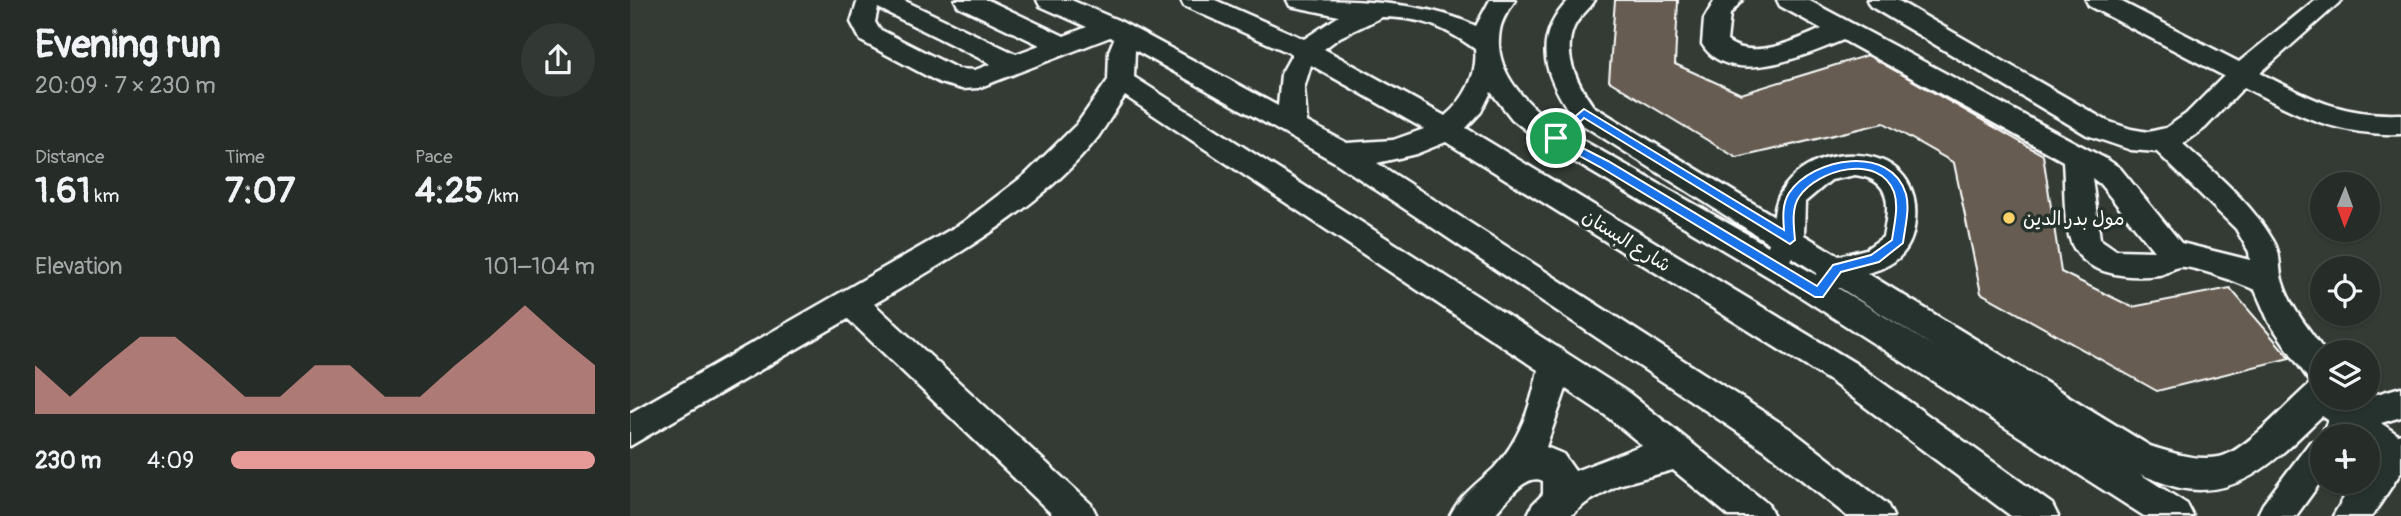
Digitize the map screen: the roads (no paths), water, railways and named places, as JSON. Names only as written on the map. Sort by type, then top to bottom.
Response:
[{"type":"street","points":[[923,0],[1027,61]]},
{"type":"street","points":[[967,0],[1064,46]]},
{"type":"street","points":[[1049,0],[1120,31],[1343,154],[1778,440],[1875,516]]},
{"type":"street","name":"شارع البستان","points":[[1193,0],[1307,51],[1518,173],[1844,373],[2040,516]]},
{"type":"street","points":[[1299,0],[1342,8],[1407,7],[1453,22],[1487,50],[1499,85],[1523,114],[1556,138],[1770,263],[2175,516]]},
{"type":"street","points":[[1583,0],[1564,24],[1557,45],[1558,68],[1567,91],[1584,113],[2141,458],[2182,472],[2220,473],[2250,460],[2310,402]]},
{"type":"street","points":[[1730,0],[1720,7],[1714,27],[1715,44],[1720,51],[1731,56],[1747,59],[1782,52],[1843,30]]},
{"type":"street","points":[[1789,0],[1843,30],[2076,156],[2098,168],[2121,186],[2166,243],[2171,253],[2168,260],[2161,263],[2108,262],[2097,258],[2084,237],[2076,156]]},
{"type":"street","points":[[1823,0],[1897,44],[1918,51],[1940,52],[1958,47]]},
{"type":"street","points":[[1879,0],[2097,128],[2131,139],[2163,141],[2190,125],[2241,75],[2330,0]]},
{"type":"street","points":[[2098,0],[2312,111],[2368,125],[2399,127]]},
{"type":"street","points":[[1343,154],[1397,150],[1423,142],[1445,131],[1467,113],[1481,93],[1491,2]]},
{"type":"street","points":[[1027,61],[872,4],[861,19],[863,28],[870,35],[949,76],[962,80],[991,75],[1027,61],[1064,46],[1120,31]]},
{"type":"street","points":[[1294,127],[1291,86],[1296,68],[1307,51],[1323,36],[1342,24],[1407,7]]},
{"type":"street","points":[[630,431],[972,231],[1037,182],[1087,131],[1121,81],[1120,31]]},
{"type":"street","points":[[1121,81],[1618,404],[1756,516]]},
{"type":"street","points":[[1518,173],[1584,113]]},
{"type":"street","points":[[2163,141],[2246,221],[2264,251],[2267,282],[2280,313],[2310,369]]},
{"type":"street","points":[[1770,263],[1790,240],[1788,214],[1793,195],[1822,171],[1843,166],[1866,165],[1882,170],[1893,180],[1900,195],[1902,214],[1897,243],[1875,259],[1837,269],[1819,293]]},
{"type":"street","points":[[2171,253],[2232,267],[2267,282]]},
{"type":"street","points":[[851,302],[1079,516]]},
{"type":"street","points":[[1468,516],[1515,469],[1536,434],[1549,398],[1555,362]]},
{"type":"street","points":[[2348,424],[2401,402]]},
{"type":"street","points":[[2351,516],[2397,452],[2380,444]]},
{"type":"street","points":[[1552,508],[1596,477],[1636,460],[1678,453]]},
{"type":"street","points":[[1515,469],[1529,461],[1545,462],[1558,470],[1563,485],[1552,508]]},
{"type":"street","points":[[2275,516],[2310,469]]},
{"type":"place","name":"مول بدر الدين","points":[[2009,218]]}]
